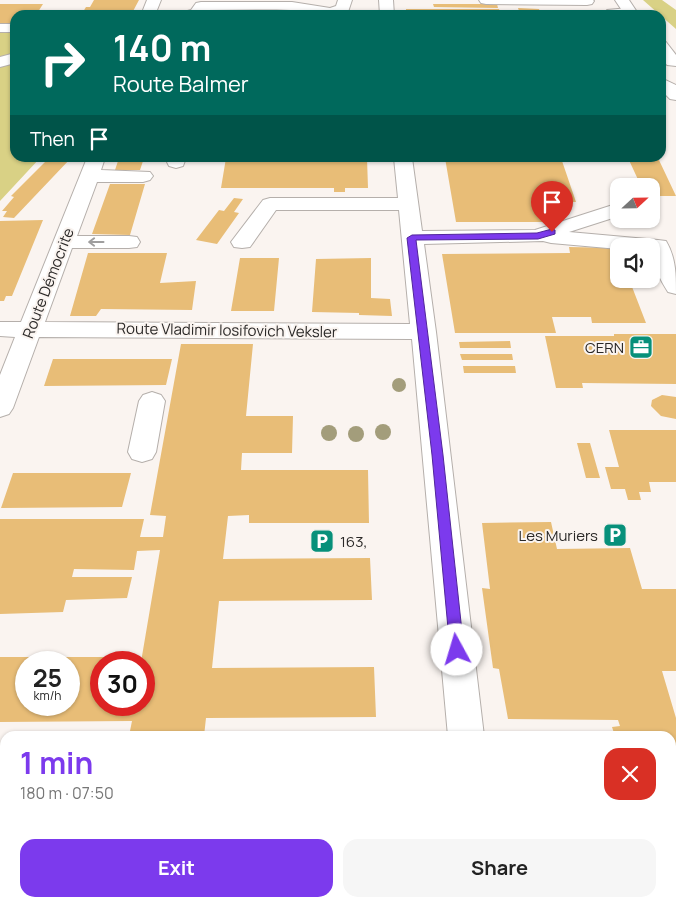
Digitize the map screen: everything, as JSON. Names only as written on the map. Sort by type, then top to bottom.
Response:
[{"type":"street","points":[[339,10],[343,9],[344,0]]},
{"type":"street","points":[[486,0],[587,1]]},
{"type":"street","points":[[198,10],[201,6],[292,6],[317,10]]},
{"type":"street","points":[[666,51],[674,62]]},
{"type":"street","points":[[403,162],[424,332],[465,731]]},
{"type":"street","points":[[92,167],[143,176]]},
{"type":"street","name":"Route Démocrite","points":[[0,408],[92,167]]},
{"type":"street","points":[[242,242],[270,204],[408,204]]},
{"type":"street","points":[[538,236],[610,212]]},
{"type":"street","points":[[412,238],[538,236],[658,246],[676,287]]},
{"type":"street","points":[[64,242],[129,242]]},
{"type":"street","name":"Route Vladimir Iosifovich Veksler","points":[[0,329],[424,332]]},
{"type":"street","points":[[142,452],[152,401]]},
{"type":"shaded area","points":[[643,0],[662,0],[676,10],[676,29],[666,20],[666,10],[654,10]]},
{"type":"shaded area","points":[[0,30],[10,31],[10,54],[0,57]]},
{"type":"shaded area","points":[[10,64],[10,162],[36,162],[0,201],[0,65]]},
{"type":"building","points":[[94,0],[139,0],[134,10],[84,10],[86,7],[90,7]]},
{"type":"building","points":[[0,4],[43,4],[39,10],[10,10],[10,24],[0,23]]},
{"type":"building","points":[[433,4],[497,4],[498,8],[434,7]]},
{"type":"building","points":[[518,8],[539,10],[519,10]]},
{"type":"building","points":[[219,9],[292,9],[292,10]]},
{"type":"building","points":[[499,9],[499,10],[406,10]]},
{"type":"building","points":[[45,162],[67,162],[14,218],[3,217],[7,211],[2,211],[14,197],[11,196]]},
{"type":"building","points":[[118,162],[143,162],[140,170],[115,170]]},
{"type":"building","points":[[225,162],[367,162],[368,188],[345,188],[345,192],[334,192],[334,188],[221,188]]},
{"type":"building","points":[[446,162],[562,162],[576,202],[550,201],[557,222],[456,222]]},
{"type":"building","points":[[630,162],[660,162],[676,196],[660,196],[660,178],[637,178]]},
{"type":"building","points":[[110,184],[145,184],[130,235],[92,234]]},
{"type":"building","points":[[234,198],[243,199],[234,212],[239,213],[217,244],[196,240],[219,210],[224,211]]},
{"type":"building","points":[[43,220],[12,296],[6,296],[4,301],[0,301],[0,221]]},
{"type":"building","points":[[569,247],[610,248],[610,288],[632,288],[646,323],[592,323],[591,317],[552,317],[556,333],[455,333],[442,254],[570,253]]},
{"type":"building","points":[[88,253],[167,253],[160,283],[196,281],[192,310],[101,309],[96,316],[70,316]]},
{"type":"building","points":[[240,258],[279,258],[274,311],[231,311]]},
{"type":"building","points":[[371,258],[371,298],[390,299],[392,316],[312,312],[316,259]]},
{"type":"building","points":[[614,334],[676,334],[676,384],[582,383],[583,388],[556,388],[545,336],[614,336]]},
{"type":"building","points":[[510,341],[511,348],[460,348],[459,342]]},
{"type":"building","points":[[181,344],[253,344],[246,416],[293,416],[292,453],[242,453],[241,470],[368,470],[369,523],[249,523],[249,515],[228,516],[223,559],[370,558],[372,600],[219,601],[212,668],[374,667],[376,717],[206,718],[205,731],[130,731],[132,721],[0,722],[0,657],[15,657],[15,716],[80,716],[80,657],[90,657],[90,716],[155,716],[155,651],[143,651],[160,550],[137,551],[134,570],[74,569],[72,577],[132,577],[127,598],[66,600],[63,612],[0,614],[0,519],[144,519],[140,537],[163,537],[166,516],[150,515]]},
{"type":"building","points":[[460,354],[512,354],[513,360],[462,360]]},
{"type":"building","points":[[53,359],[172,359],[166,385],[44,386]]},
{"type":"building","points":[[463,366],[515,366],[516,373],[464,373]]},
{"type":"building","points":[[662,395],[676,397],[676,419],[661,416],[651,406],[652,400]]},
{"type":"building","points":[[609,430],[676,430],[676,482],[649,482],[651,492],[639,492],[641,500],[628,500],[625,489],[611,489],[605,467],[619,467]]},
{"type":"building","points":[[577,443],[590,443],[600,478],[586,478]]},
{"type":"building","points":[[13,473],[131,473],[122,507],[1,508]]},
{"type":"building","points":[[551,522],[557,549],[630,548],[642,589],[676,589],[676,671],[662,671],[676,718],[676,731],[613,731],[612,727],[620,726],[618,720],[508,719],[499,669],[493,668],[482,588],[490,589],[482,523]]},
{"type":"place","name":"CERN","points":[[641,347]]},
{"type":"place","name":"Les Muriers","points":[[615,535]]},
{"type":"place","name":"163,","points":[[322,541]]},
{"type":"route","points":[[457,650],[438,455],[412,238],[538,236],[552,232]]}]
